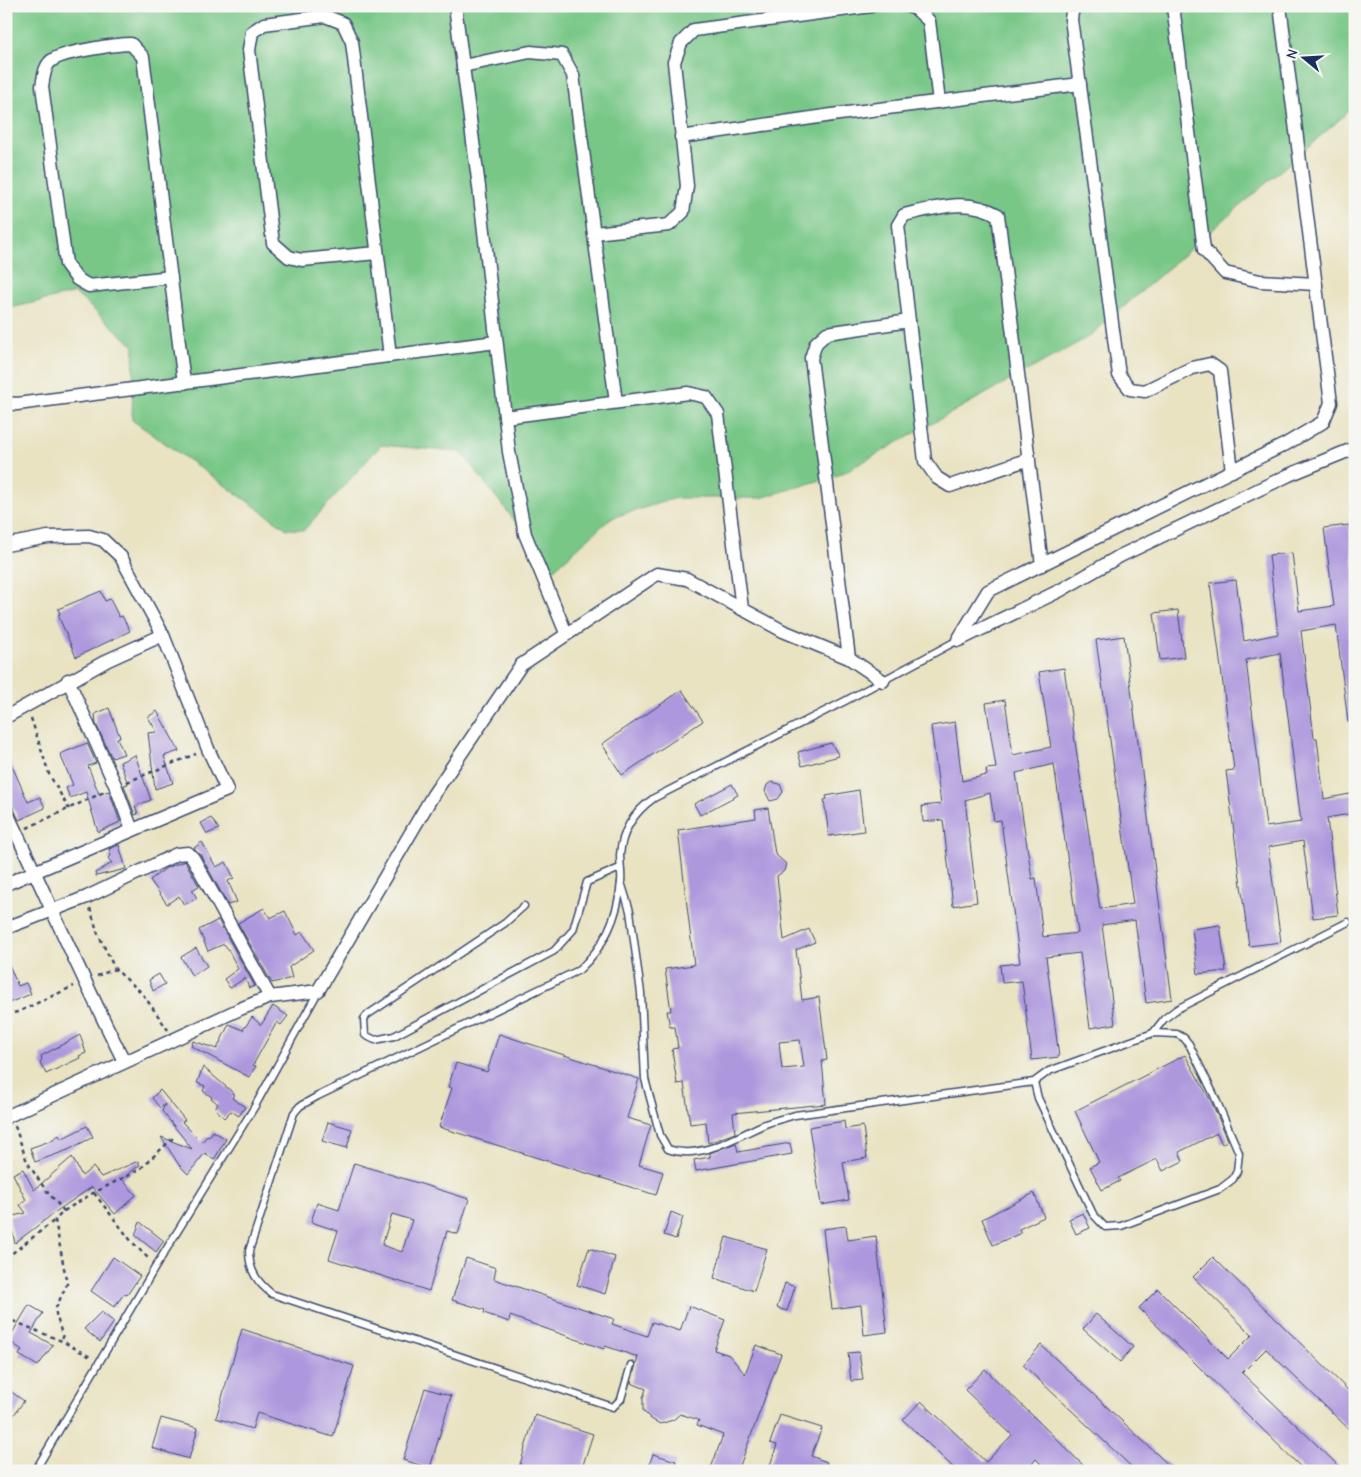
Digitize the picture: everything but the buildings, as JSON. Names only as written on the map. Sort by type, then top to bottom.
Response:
[{"type":"street","points":[[455,6],[509,452],[525,534],[566,633]]},
{"type":"street","points":[[594,233],[669,225],[683,212],[688,186],[674,62],[681,43],[694,30],[871,6]]},
{"type":"street","points":[[908,6],[916,9],[929,21],[939,102]]},
{"type":"street","points":[[1073,6],[1071,19],[1119,375],[1130,389],[1145,391],[1192,368],[1210,364],[1220,370],[1232,471]]},
{"type":"street","points":[[1173,6],[1204,250],[1225,273],[1260,281],[1316,284]]},
{"type":"street","points":[[958,640],[988,591],[1232,471],[1323,422],[1331,403],[1280,6]]},
{"type":"street","points":[[377,253],[302,260],[289,257],[273,242],[249,50],[252,32],[264,24],[325,16],[343,23],[352,42],[390,356]]},
{"type":"street","points":[[171,277],[89,286],[76,279],[66,264],[42,86],[44,71],[54,59],[114,44],[131,44],[143,57],[171,277],[184,383]]},
{"type":"street","points":[[463,66],[530,52],[562,54],[573,75],[616,402]]},
{"type":"street","points":[[681,137],[1080,84]]},
{"type":"street","points":[[1029,459],[950,486],[937,478],[925,461],[898,225],[904,215],[951,205],[984,207],[998,215],[1029,459],[1042,565]]},
{"type":"street","points":[[849,658],[811,358],[816,342],[827,333],[909,321]]},
{"type":"street","points":[[6,403],[17,404],[496,342]]},
{"type":"street","points":[[505,417],[688,393],[706,397],[718,414],[742,609]]},
{"type":"street","points":[[958,640],[1061,590],[1120,556],[1290,475],[1355,448]]},
{"type":"street","points":[[6,545],[73,535],[103,540],[121,558],[163,635],[208,749],[228,790],[6,884]]},
{"type":"street","points":[[9,1116],[124,1061],[270,997],[318,991],[434,795],[521,665],[566,633],[657,574],[688,579],[783,631],[849,658],[883,680]]},
{"type":"street","points":[[6,716],[68,680],[163,635]]},
{"type":"street","points":[[68,680],[116,787],[132,830]]},
{"type":"street","points":[[6,811],[53,910],[83,982],[124,1061]]},
{"type":"street","points":[[6,928],[87,897],[168,858],[183,852],[188,853],[193,858],[270,997]]},
{"type":"lane","points":[[958,640],[654,798],[639,809],[630,821],[620,854],[620,868],[621,882],[630,911],[641,993],[646,1079],[660,1135],[668,1149],[686,1152],[708,1148],[766,1124],[795,1115],[1034,1082],[1049,1071],[1153,1033],[1176,1034],[1184,1038],[1189,1044],[1214,1095],[1238,1153],[1239,1162],[1233,1180],[1220,1189],[1121,1226],[1105,1227],[1093,1214],[1038,1098],[1034,1082]]},
{"type":"lane","points":[[524,906],[505,923],[367,1015],[364,1019],[365,1035],[375,1040],[394,1036],[554,951],[573,930],[587,882],[620,868]]},
{"type":"lane","points":[[621,882],[614,918],[605,940],[598,951],[578,970],[300,1106],[288,1128],[249,1251],[249,1263],[255,1277],[272,1294],[613,1407],[618,1404],[631,1365]]},
{"type":"lane","points":[[1153,1033],[1164,1019],[1177,1009],[1348,922]]},
{"type":"lane","points":[[35,1471],[156,1266],[255,1106],[318,991]]},
{"type":"path","points":[[27,705],[49,774],[69,809]]},
{"type":"path","points":[[87,897],[98,934],[115,969],[142,993],[175,1040]]},
{"type":"path","points":[[6,1014],[18,1012],[115,969]]},
{"type":"path","points":[[9,1116],[27,1162],[45,1189],[64,1211]]},
{"type":"path","points":[[6,1258],[64,1211],[93,1193],[138,1170],[173,1138]]},
{"type":"path","points":[[93,1193],[132,1242],[156,1266]]},
{"type":"path","points":[[55,1220],[67,1284],[55,1310],[64,1342]]},
{"type":"path","points":[[6,1318],[64,1342],[100,1362]]},
{"type":"green space","points":[[6,6],[1351,6],[1355,40],[1355,106],[1090,336],[841,474],[761,498],[676,498],[611,518],[553,570],[461,452],[381,445],[304,530],[287,529],[132,420],[134,346],[75,293],[6,309]]}]
